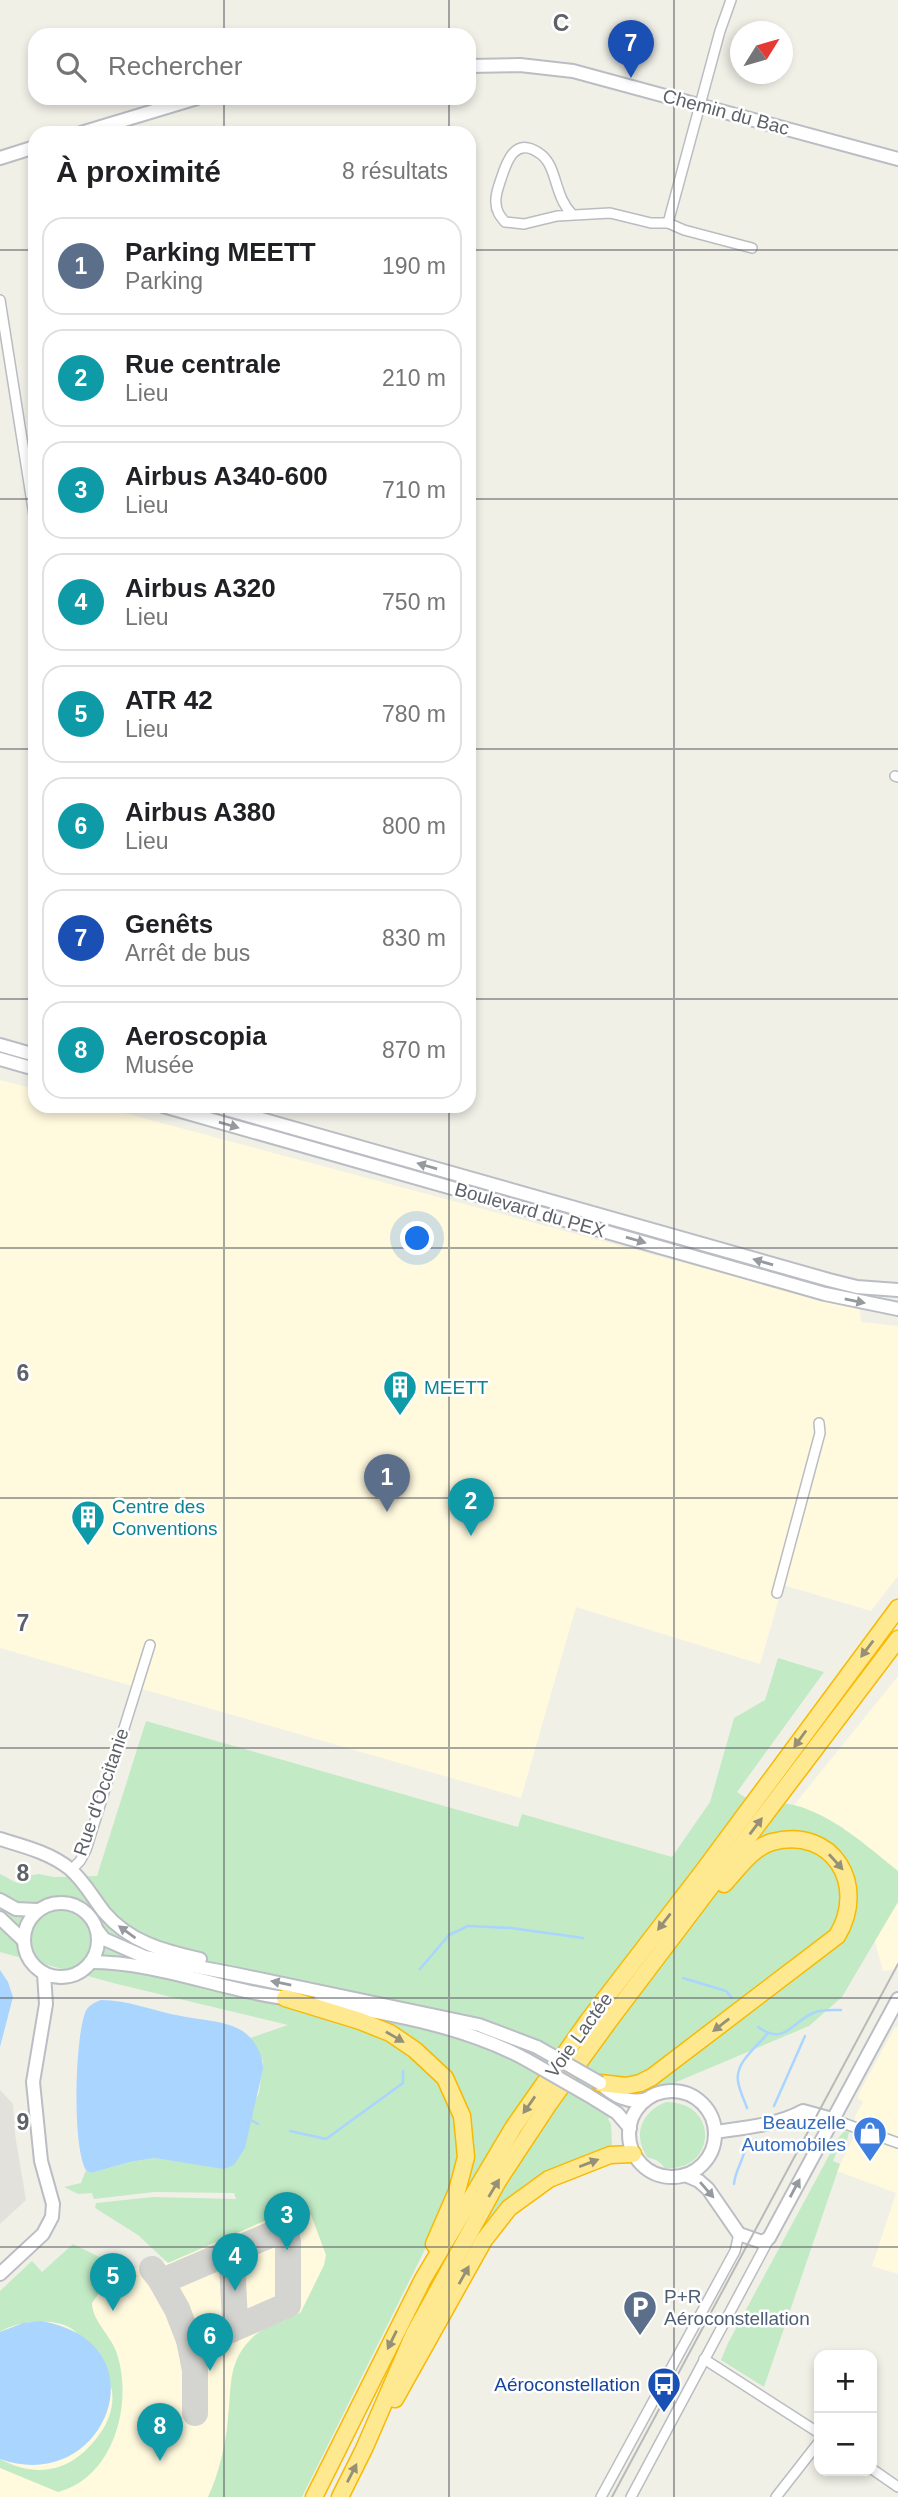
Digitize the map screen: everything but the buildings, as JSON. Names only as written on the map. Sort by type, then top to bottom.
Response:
[{"type":"highway","name":"Voie Lactée","points":[[314,2497],[423,2279],[513,2128],[580,2032],[896,1611]]},
{"type":"highway","name":"Voie Lactée","points":[[340,2497],[414,2334],[498,2181],[548,2105],[898,1639]]},
{"type":"highway","points":[[600,2083],[626,2086],[640,2083],[681,2057],[837,1936],[845,1923],[850,1898],[849,1884],[836,1860],[818,1846],[793,1839],[770,1843],[746,1859],[710,1900],[700,1900]]},
{"type":"highway","points":[[285,1998],[360,2021],[390,2034],[415,2049],[445,2078],[462,2116],[466,2157],[457,2191],[429,2255],[423,2279]]},
{"type":"highway","points":[[364,2449],[408,2378],[484,2240],[509,2208],[549,2179],[610,2155],[633,2154]]},
{"type":"main road","name":"Chemin du Bac","points":[[476,66],[520,65],[573,71],[898,159]]},
{"type":"main road","points":[[122,126],[178,105]]},
{"type":"main road","points":[[0,158],[28,149]]},
{"type":"main road","points":[[0,1045],[28,1053]]},
{"type":"main road","points":[[0,1059],[28,1067]]},
{"type":"main road","name":"Boulevard du PEX","points":[[188,1113],[825,1294],[898,1308]]},
{"type":"main road","name":"Boulevard du PEX","points":[[240,1113],[829,1280],[857,1287],[898,1290]]},
{"type":"main road","points":[[0,1839],[56,1860],[71,1870],[104,1912],[126,1933],[166,1951],[228,1967],[235,1973]]},
{"type":"main road","points":[[0,1900],[16,1909],[37,1910],[60,1902],[71,1904],[82,1909],[91,1918],[104,1939],[145,1957],[235,1973],[478,2025],[537,2047],[624,2100],[635,2102],[673,2091],[687,2094],[699,2100],[708,2110],[715,2132],[714,2143],[707,2158],[698,2168],[685,2175]]},
{"type":"main road","points":[[37,1910],[26,1925],[23,1940],[26,1954],[33,1966],[44,1974],[62,1978],[83,1970],[96,1952],[97,1930]]},
{"type":"main road","points":[[0,1918],[23,1940]]},
{"type":"main road","points":[[91,1962],[138,1966],[453,2030],[492,2042],[527,2060],[618,2113],[630,2127]]},
{"type":"main road","points":[[0,2274],[43,2234],[52,2217],[53,2204],[41,2161],[33,2082],[46,2004],[44,1974]]},
{"type":"main road","points":[[46,2004],[62,1978]]},
{"type":"main road","points":[[647,2099],[639,2107],[630,2127],[633,2154],[650,2170],[661,2175],[685,2175],[699,2181],[708,2189],[739,2234],[762,2242],[769,2238],[898,1998]]},
{"type":"main road","points":[[715,2132],[795,2116],[803,2111],[832,2119]]},
{"type":"street","points":[[667,223],[720,30],[732,0]]},
{"type":"street","points":[[572,214],[562,204],[545,158],[537,151],[526,148],[512,153],[506,160],[495,205],[505,222],[524,224],[572,214],[610,213],[651,223],[667,223],[752,248]]},
{"type":"street","points":[[0,300],[28,477]]},
{"type":"street","points":[[777,1593],[821,1433],[819,1423]]},
{"type":"street","name":"Rue d'Occitanie","points":[[71,1870],[86,1850],[150,1645]]},
{"type":"street","points":[[832,2119],[898,2143]]},
{"type":"street","points":[[601,2497],[734,2251],[739,2234]]},
{"type":"street","points":[[631,2497],[769,2238]]},
{"type":"street","points":[[704,2360],[814,2431]]},
{"type":"street","points":[[776,2497],[814,2448]]},
{"type":"street","points":[[877,2472],[898,2487]]},
{"type":"shaded area","points":[[0,1080],[28,1087],[28,1113],[124,1113],[860,1310],[861,1322],[898,1326],[898,1576],[871,1611],[783,1585],[760,1664],[576,1607],[521,1798],[0,1648]]},
{"type":"shaded area","points":[[898,1676],[898,1969],[883,1971],[843,1827],[794,1805]]},
{"type":"shaded area","points":[[895,2027],[898,2027],[898,2274],[872,2266],[896,2193],[837,2171],[855,2134],[855,2116],[863,2102],[858,2098],[859,2093]]},
{"type":"shaded area","points":[[0,2090],[13,2104],[26,2200],[0,2224]]},
{"type":"shaded area","points":[[302,2205],[310,2209],[333,2259],[216,2497],[0,2497],[0,2309],[97,2275],[165,2262]]},
{"type":"green space","points":[[778,1658],[824,1672],[737,1792],[757,1801],[794,1805],[822,1816],[849,1832],[898,1871],[898,1902],[842,1997],[809,2026],[674,2083],[624,2094],[608,2119],[611,2124],[612,2145],[589,2153],[530,2185],[480,2237],[463,2192],[469,2160],[453,2113],[457,2160],[446,2207],[302,2497],[208,2497],[224,2448],[232,2374],[239,2356],[258,2333],[301,2312],[324,2265],[326,2255],[311,2215],[302,2208],[292,2209],[168,2263],[138,2235],[95,2208],[96,2203],[153,2197],[236,2199],[234,2193],[154,2192],[94,2199],[92,2193],[78,2194],[64,2187],[81,2183],[86,2170],[91,2173],[154,2158],[224,2168],[259,2093],[263,2061],[250,2038],[288,2025],[117,1984],[0,1952],[0,1874],[17,1883],[25,1876],[39,1874],[54,1877],[97,1876],[146,1721],[518,1827],[522,1814],[672,1857],[710,1802],[734,1718],[765,1700]]},
{"type":"green space","points":[[666,2102],[684,2105],[696,2113],[703,2124],[705,2137],[702,2149],[694,2160],[681,2167],[664,2168],[662,2164],[648,2158],[641,2141],[640,2133],[645,2118],[657,2106]]},
{"type":"green space","points":[[845,2131],[849,2132],[847,2140],[842,2139],[833,2161],[840,2164],[764,2387],[721,2360],[839,2137]]},
{"type":"green space","points":[[73,2244],[138,2276],[99,2293],[92,2303],[98,2321],[116,2351],[123,2392],[121,2414],[106,2454],[94,2471],[78,2484],[58,2492],[0,2468],[0,2459],[15,2466],[43,2470],[69,2463],[91,2445],[104,2428],[112,2407],[111,2388],[82,2339],[69,2327],[38,2322],[17,2325],[0,2332],[0,2291],[32,2261],[42,2272]]},
{"type":"water","points":[[0,1970],[13,1997],[0,2047]]},
{"type":"water","points":[[101,2000],[225,2024],[244,2032],[253,2041],[259,2051],[263,2069],[245,2148],[234,2165],[224,2169],[154,2158],[91,2173],[86,2170],[77,2117],[77,2068],[86,2010]]},
{"type":"water","points":[[41,2321],[79,2335],[102,2357],[111,2384],[107,2412],[92,2438],[68,2456],[37,2465],[0,2459],[0,2332],[23,2323]]},
{"type":"waterway","points":[[420,1969],[449,1935],[468,1926],[511,1928],[583,1938]]},
{"type":"waterway","points":[[683,1978],[726,1991],[732,1998]]},
{"type":"waterway","points":[[758,2027],[767,2032],[781,2034],[816,2012],[841,2010]]},
{"type":"waterway","points":[[747,2108],[739,2088],[738,2074],[743,2061],[767,2034]]},
{"type":"waterway","points":[[774,2106],[805,2036]]},
{"type":"waterway","points":[[290,2131],[326,2139],[403,2083],[403,2071]]},
{"type":"waterway","points":[[251,2120],[258,2124]]},
{"type":"waterway","points":[[734,2184],[746,2144],[756,2139]]},
{"type":"taxiway","points":[[152,2269],[160,2279],[165,2280],[277,2232],[285,2235],[288,2241],[288,2305],[198,2344],[189,2340],[177,2309],[160,2279]]},
{"type":"taxiway","points":[[224,2255],[229,2256],[232,2261],[235,2322],[231,2330]]},
{"type":"taxiway","points":[[189,2340],[195,2370],[195,2413]]},
{"type":"tram line","points":[[612,2497],[898,1964]]},
{"type":"place","name":"Genêts","points":[[631,78]]},
{"type":"place","name":"MEETT","points":[[400,1417]]},
{"type":"place","name":"Parking MEETT","points":[[387,1512]]},
{"type":"place","name":"Rue centrale","points":[[471,1536]]},
{"type":"place","name":"Centre des Conventions","points":[[88,1547]]},
{"type":"place","name":"Beauzelle Automobiles","points":[[870,2163]]},
{"type":"place","name":"Airbus A340-600","points":[[287,2250]]},
{"type":"place","name":"Airbus A320","points":[[235,2291]]},
{"type":"place","name":"ATR 42","points":[[113,2311]]},
{"type":"place","name":"P+R Aéroconstellation","points":[[640,2337]]},
{"type":"place","name":"Airbus A380","points":[[210,2371]]},
{"type":"place","name":"Aéroconstellation","points":[[664,2414]]},
{"type":"place","name":"Aeroscopia","points":[[160,2461]]}]
